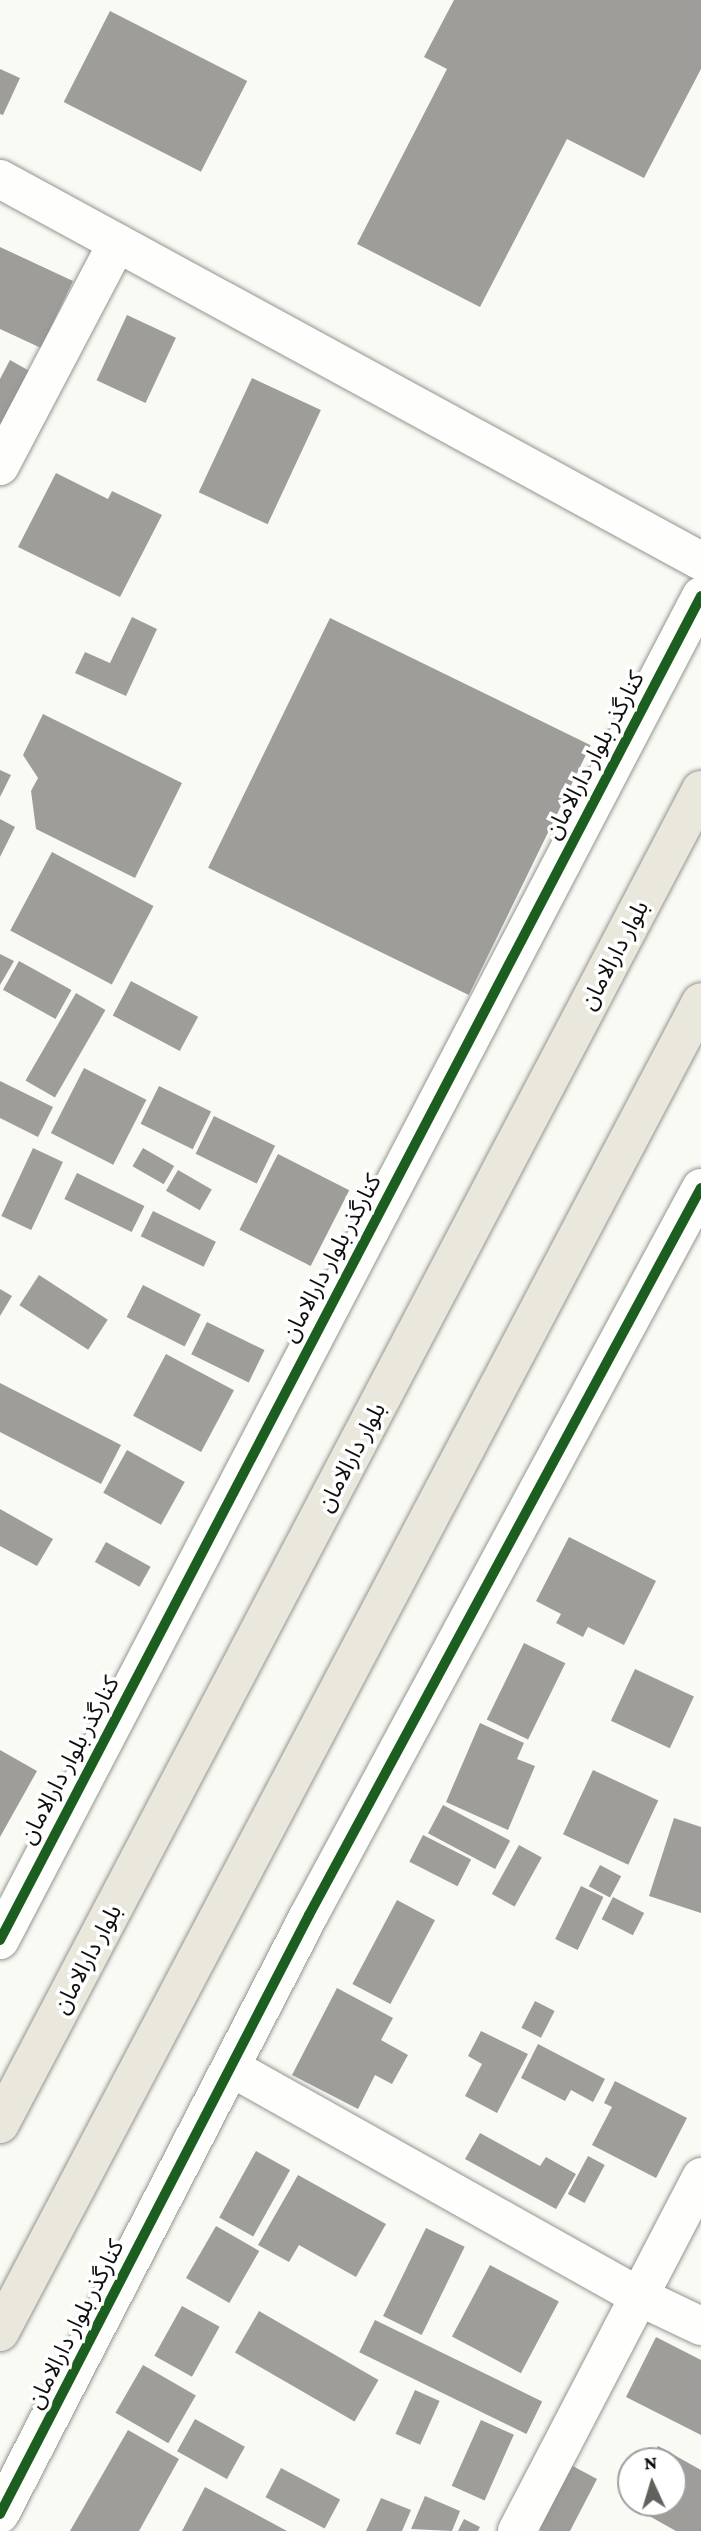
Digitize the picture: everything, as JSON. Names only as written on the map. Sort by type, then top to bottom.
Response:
[{"type":"main road","name":"بلوار دارالامان","points":[[5,2103],[701,790]]},
{"type":"main road","points":[[0,2332],[701,1002]]},
{"type":"street","points":[[0,179],[701,561]]},
{"type":"street","points":[[0,466],[117,243]]},
{"type":"street","name":"کنارگذر بلوار دارالامان","points":[[0,1940],[701,596]]},
{"type":"street","name":"کنارگذر بلوار دارالامان","points":[[0,2514],[309,1915],[701,1188]]},
{"type":"street","points":[[232,2068],[638,2296],[701,2326]]},
{"type":"street","points":[[517,2531],[701,2177]]},
{"type":"building","points":[[454,0],[701,0],[701,69],[644,178],[567,139],[480,307],[357,244],[447,69],[424,57]]},
{"type":"building","points":[[110,11],[247,81],[201,172],[64,102]]},
{"type":"building","points":[[0,69],[20,78],[3,115],[0,114]]},
{"type":"building","points":[[0,247],[73,281],[41,348],[0,329]]},
{"type":"building","points":[[127,315],[176,338],[146,403],[97,380]]},
{"type":"building","points":[[10,360],[33,373],[0,439],[0,379]]},
{"type":"building","points":[[252,378],[321,410],[268,524],[199,492]]},
{"type":"building","points":[[56,473],[108,499],[112,491],[162,515],[120,597],[18,547]]},
{"type":"building","points":[[132,617],[157,629],[126,696],[75,673],[85,652],[110,663]]},
{"type":"building","points":[[330,618],[591,745],[469,995],[208,868]]},
{"type":"building","points":[[43,714],[182,783],[135,878],[36,829],[31,791],[38,778],[23,755]]},
{"type":"building","points":[[0,770],[11,775],[0,797]]},
{"type":"building","points":[[0,819],[15,827],[0,857]]},
{"type":"building","points":[[52,852],[154,906],[112,985],[10,931]]},
{"type":"building","points":[[0,954],[14,961],[0,985]]},
{"type":"building","points":[[19,961],[71,990],[55,1019],[3,990]]},
{"type":"building","points":[[131,981],[198,1017],[180,1051],[113,1015]]},
{"type":"building","points":[[76,993],[105,1010],[55,1097],[26,1080]]},
{"type":"building","points":[[84,1068],[146,1100],[113,1165],[51,1133]]},
{"type":"building","points":[[0,1081],[53,1107],[38,1137],[0,1118]]},
{"type":"building","points":[[159,1086],[211,1111],[193,1149],[141,1124]]},
{"type":"building","points":[[214,1116],[275,1146],[257,1184],[196,1154]]},
{"type":"building","points":[[33,1148],[63,1162],[31,1230],[1,1216]]},
{"type":"building","points":[[143,1148],[174,1166],[164,1184],[132,1166]]},
{"type":"building","points":[[278,1154],[349,1190],[311,1266],[239,1230]]},
{"type":"building","points":[[178,1170],[212,1190],[200,1210],[166,1191]]},
{"type":"building","points":[[77,1173],[144,1206],[132,1232],[64,1199]]},
{"type":"building","points":[[153,1211],[216,1242],[204,1267],[141,1236]]},
{"type":"building","points":[[39,1275],[108,1320],[88,1350],[19,1305]]},
{"type":"building","points":[[143,1285],[201,1315],[185,1347],[127,1317]]},
{"type":"building","points":[[0,1289],[12,1296],[0,1316]]},
{"type":"building","points":[[207,1322],[265,1350],[249,1382],[191,1354]]},
{"type":"building","points":[[166,1354],[234,1390],[201,1452],[133,1416]]},
{"type":"building","points":[[0,1383],[121,1445],[101,1484],[0,1432]]},
{"type":"building","points":[[127,1450],[185,1482],[161,1525],[103,1493]]},
{"type":"building","points":[[0,1509],[53,1539],[37,1566],[0,1546]]},
{"type":"building","points":[[569,1537],[656,1581],[624,1645],[588,1627],[583,1637],[556,1623],[561,1614],[536,1601]]},
{"type":"building","points":[[106,1542],[151,1567],[139,1587],[95,1562]]},
{"type":"building","points":[[524,1643],[565,1663],[528,1740],[487,1719]]},
{"type":"building","points":[[635,1669],[694,1696],[670,1748],[611,1721]]},
{"type":"building","points":[[480,1723],[524,1743],[517,1759],[535,1766],[508,1830],[446,1802]]},
{"type":"building","points":[[0,1750],[37,1771],[0,1837]]},
{"type":"building","points":[[593,1770],[658,1800],[628,1865],[563,1834]]},
{"type":"building","points":[[443,1805],[510,1841],[495,1869],[428,1833]]},
{"type":"building","points":[[674,1818],[701,1827],[701,1913],[649,1896]]},
{"type":"building","points":[[423,1835],[471,1860],[457,1886],[409,1862]]},
{"type":"building","points":[[519,1845],[542,1858],[515,1907],[492,1894]]},
{"type":"building","points":[[600,1865],[621,1876],[610,1897],[589,1886]]},
{"type":"building","points":[[581,1886],[603,1897],[578,1950],[555,1939]]},
{"type":"building","points":[[613,1897],[644,1913],[633,1935],[602,1919]]},
{"type":"building","points":[[397,1900],[435,1920],[390,2004],[352,1984]]},
{"type":"building","points":[[337,1988],[393,2018],[381,2040],[408,2055],[392,2084],[375,2075],[358,2109],[292,2075]]},
{"type":"building","points":[[535,2001],[555,2011],[541,2038],[521,2028]]},
{"type":"building","points":[[481,2031],[528,2054],[497,2113],[465,2096],[482,2064],[468,2056]]},
{"type":"building","points":[[538,2044],[605,2079],[593,2102],[571,2090],[565,2101],[521,2078]]},
{"type":"building","points":[[615,2081],[687,2118],[656,2178],[592,2145],[612,2107],[604,2103]]},
{"type":"building","points":[[480,2133],[540,2166],[546,2157],[576,2174],[556,2209],[465,2159]]},
{"type":"building","points":[[256,2151],[290,2170],[253,2236],[219,2217]]},
{"type":"building","points":[[588,2156],[605,2165],[585,2203],[568,2194]]},
{"type":"building","points":[[298,2175],[386,2224],[356,2277],[299,2245],[289,2262],[258,2245]]},
{"type":"building","points":[[216,2226],[259,2251],[229,2303],[186,2278]]},
{"type":"building","points":[[426,2228],[465,2247],[422,2335],[383,2316]]},
{"type":"building","points":[[490,2265],[559,2302],[521,2373],[452,2337]]},
{"type":"building","points":[[182,2306],[220,2327],[192,2377],[154,2356]]},
{"type":"building","points":[[259,2311],[379,2380],[355,2422],[235,2353]]},
{"type":"building","points":[[375,2320],[542,2402],[526,2434],[359,2352]]},
{"type":"building","points":[[656,2337],[701,2360],[701,2435],[626,2397]]},
{"type":"building","points":[[143,2365],[196,2396],[168,2443],[116,2413]]},
{"type":"building","points":[[415,2390],[440,2401],[420,2445],[395,2434]]},
{"type":"building","points":[[195,2419],[245,2447],[227,2479],[177,2451]]},
{"type":"building","points":[[481,2420],[514,2435],[485,2500],[452,2486]]},
{"type":"building","points":[[128,2430],[179,2459],[139,2531],[70,2531]]},
{"type":"building","points":[[687,2462],[701,2470],[701,2531],[676,2531],[651,2517],[687,2517]]},
{"type":"building","points":[[569,2464],[597,2479],[570,2531],[542,2531],[535,2527]]},
{"type":"building","points":[[281,2468],[340,2499],[325,2529],[266,2497]]},
{"type":"building","points":[[205,2487],[287,2531],[182,2531]]},
{"type":"building","points":[[425,2496],[460,2511],[452,2531],[411,2529]]},
{"type":"building","points":[[381,2498],[411,2510],[402,2531],[366,2531]]},
{"type":"building","points":[[464,2519],[480,2527],[478,2531],[458,2531]]},
{"type":"cycle path","points":[[0,1940],[701,596]]},
{"type":"cycle path","points":[[0,2514],[309,1915],[701,1188]]}]
